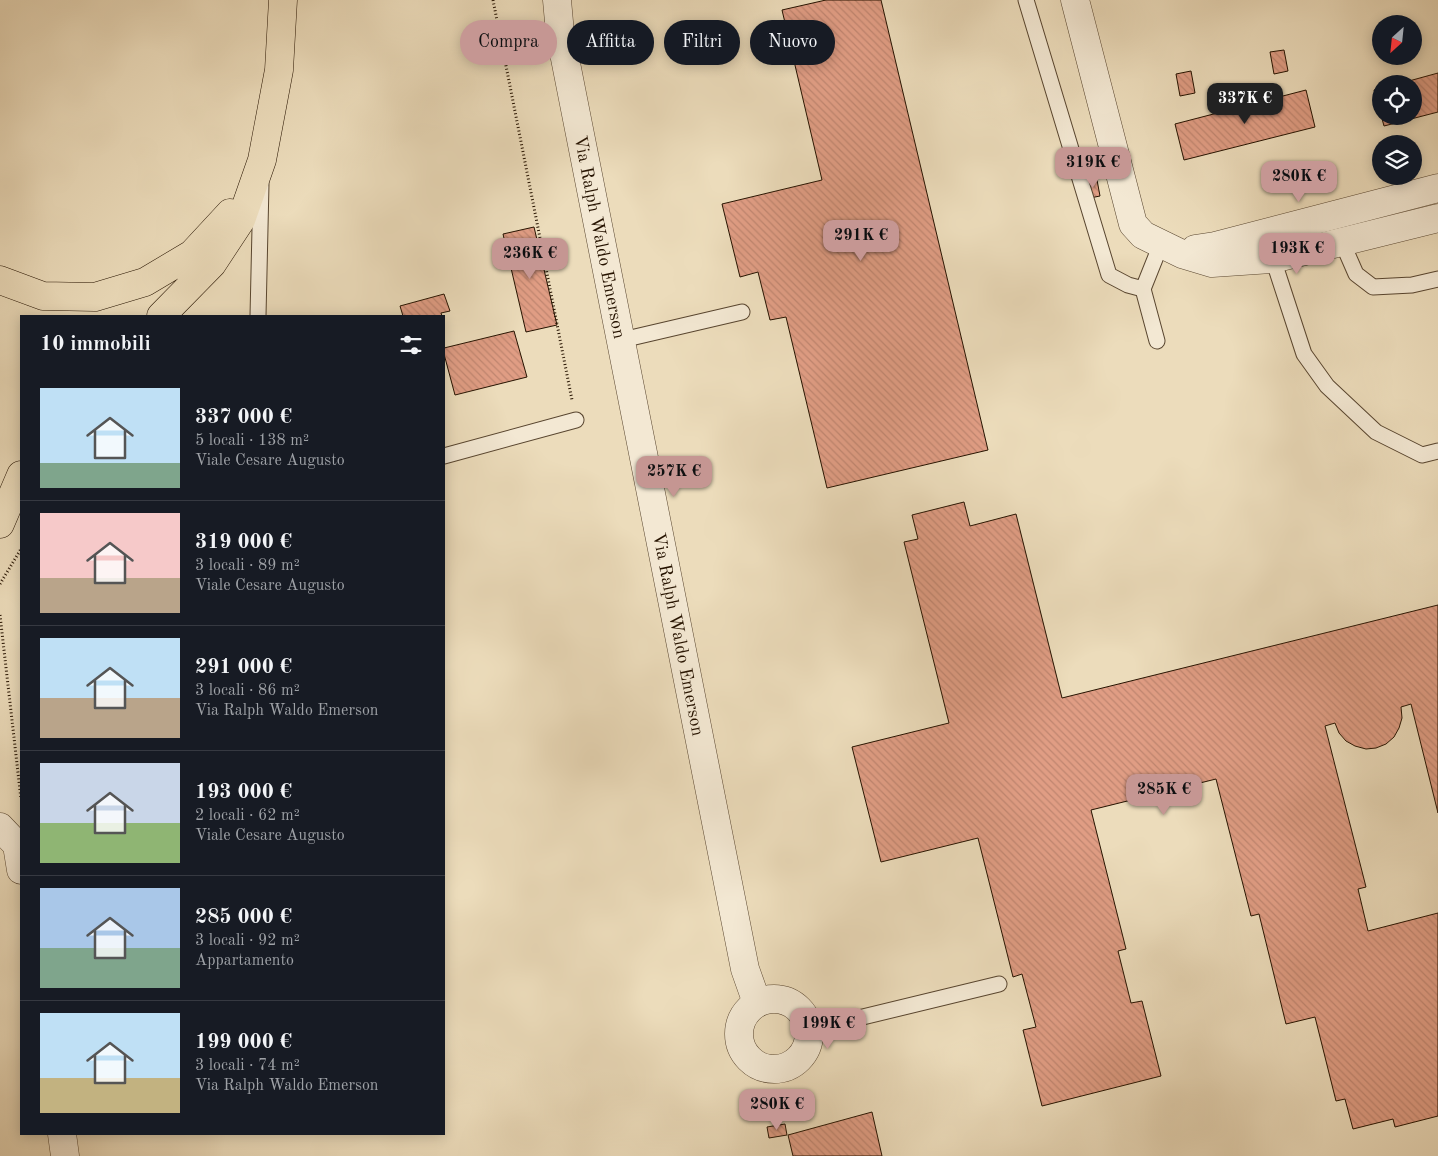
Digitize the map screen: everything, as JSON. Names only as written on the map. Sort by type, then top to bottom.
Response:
[{"type":"main road","points":[[163,315],[212,264],[241,220],[262,160],[278,70],[283,0]]},
{"type":"main road","points":[[0,280],[43,296],[95,297],[145,282],[192,254],[233,210],[262,160]]},
{"type":"main road","points":[[0,524],[20,477]]},
{"type":"street","name":"Via Ralph Waldo Emerson","points":[[557,0],[560,33],[745,969],[757,1003]]},
{"type":"street","points":[[1075,0],[1134,224],[1143,235],[1182,254],[1212,263],[1273,259],[1438,218]]},
{"type":"street","points":[[1161,244],[1191,249],[1215,246],[1438,188]]},
{"type":"street","points":[[0,828],[17,845],[20,864]]},
{"type":"street","points":[[770,999],[784,1000],[796,1006],[805,1017],[809,1030],[808,1044],[802,1056],[794,1063],[779,1068],[763,1067],[753,1062],[741,1045],[739,1035],[740,1024],[746,1012],[757,1003],[770,999]]},
{"type":"street","points":[[62,1135],[65,1156]]},
{"type":"lane","points":[[1026,0],[1109,275],[1128,285],[1143,289]]},
{"type":"lane","points":[[258,315],[262,160]]},
{"type":"lane","points":[[1337,214],[1342,242],[1356,274],[1373,287],[1412,285],[1438,279]]},
{"type":"lane","points":[[1156,341],[1143,289],[1161,244]]},
{"type":"lane","points":[[1273,259],[1304,354],[1327,386],[1376,432],[1422,455],[1438,450]]},
{"type":"lane","points":[[622,340],[742,312]]},
{"type":"lane","points":[[445,456],[576,420]]},
{"type":"lane","points":[[809,1030],[999,984]]},
{"type":"path","points":[[494,0],[576,420]]},
{"type":"path","points":[[0,584],[20,551]]},
{"type":"path","points":[[0,615],[20,790]]},
{"type":"building","points":[[826,0],[881,0],[988,450],[827,488],[786,317],[770,320],[758,272],[740,277],[722,204],[822,180],[795,65],[835,65],[835,20],[784,20],[782,10]]},
{"type":"building","points":[[1284,50],[1288,71],[1274,74],[1270,52]]},
{"type":"building","points":[[1191,71],[1195,93],[1180,96],[1176,74]]},
{"type":"building","points":[[1438,73],[1438,112],[1422,116],[1422,77]]},
{"type":"building","points":[[1306,90],[1315,127],[1184,160],[1175,124]]},
{"type":"building","points":[[1097,180],[1100,196],[1090,198],[1086,183]]},
{"type":"building","points":[[534,227],[557,325],[526,332],[503,234]]},
{"type":"building","points":[[444,294],[450,311],[441,313],[442,315],[403,315],[400,306]]},
{"type":"building","points":[[514,331],[527,377],[455,395],[445,358],[445,348]]},
{"type":"building","points":[[964,502],[970,526],[1016,514],[1062,698],[1438,605],[1438,813],[1411,704],[1401,707],[1402,718],[1394,737],[1386,744],[1376,748],[1366,749],[1346,741],[1339,733],[1335,723],[1325,726],[1366,887],[1358,889],[1368,931],[1438,913],[1438,1116],[1395,1127],[1393,1119],[1353,1129],[1345,1099],[1336,1101],[1315,1017],[1286,1024],[1259,914],[1251,916],[1216,779],[1091,810],[1126,949],[1118,951],[1131,1003],[1142,1001],[1161,1076],[1042,1106],[1023,1030],[1036,1027],[1022,974],[1013,977],[978,838],[881,862],[852,747],[949,723],[904,542],[918,539],[912,515]]},
{"type":"building","points":[[872,1112],[882,1156],[793,1156],[788,1135]]},
{"type":"building","points":[[785,1124],[787,1135],[769,1138],[767,1127]]}]
